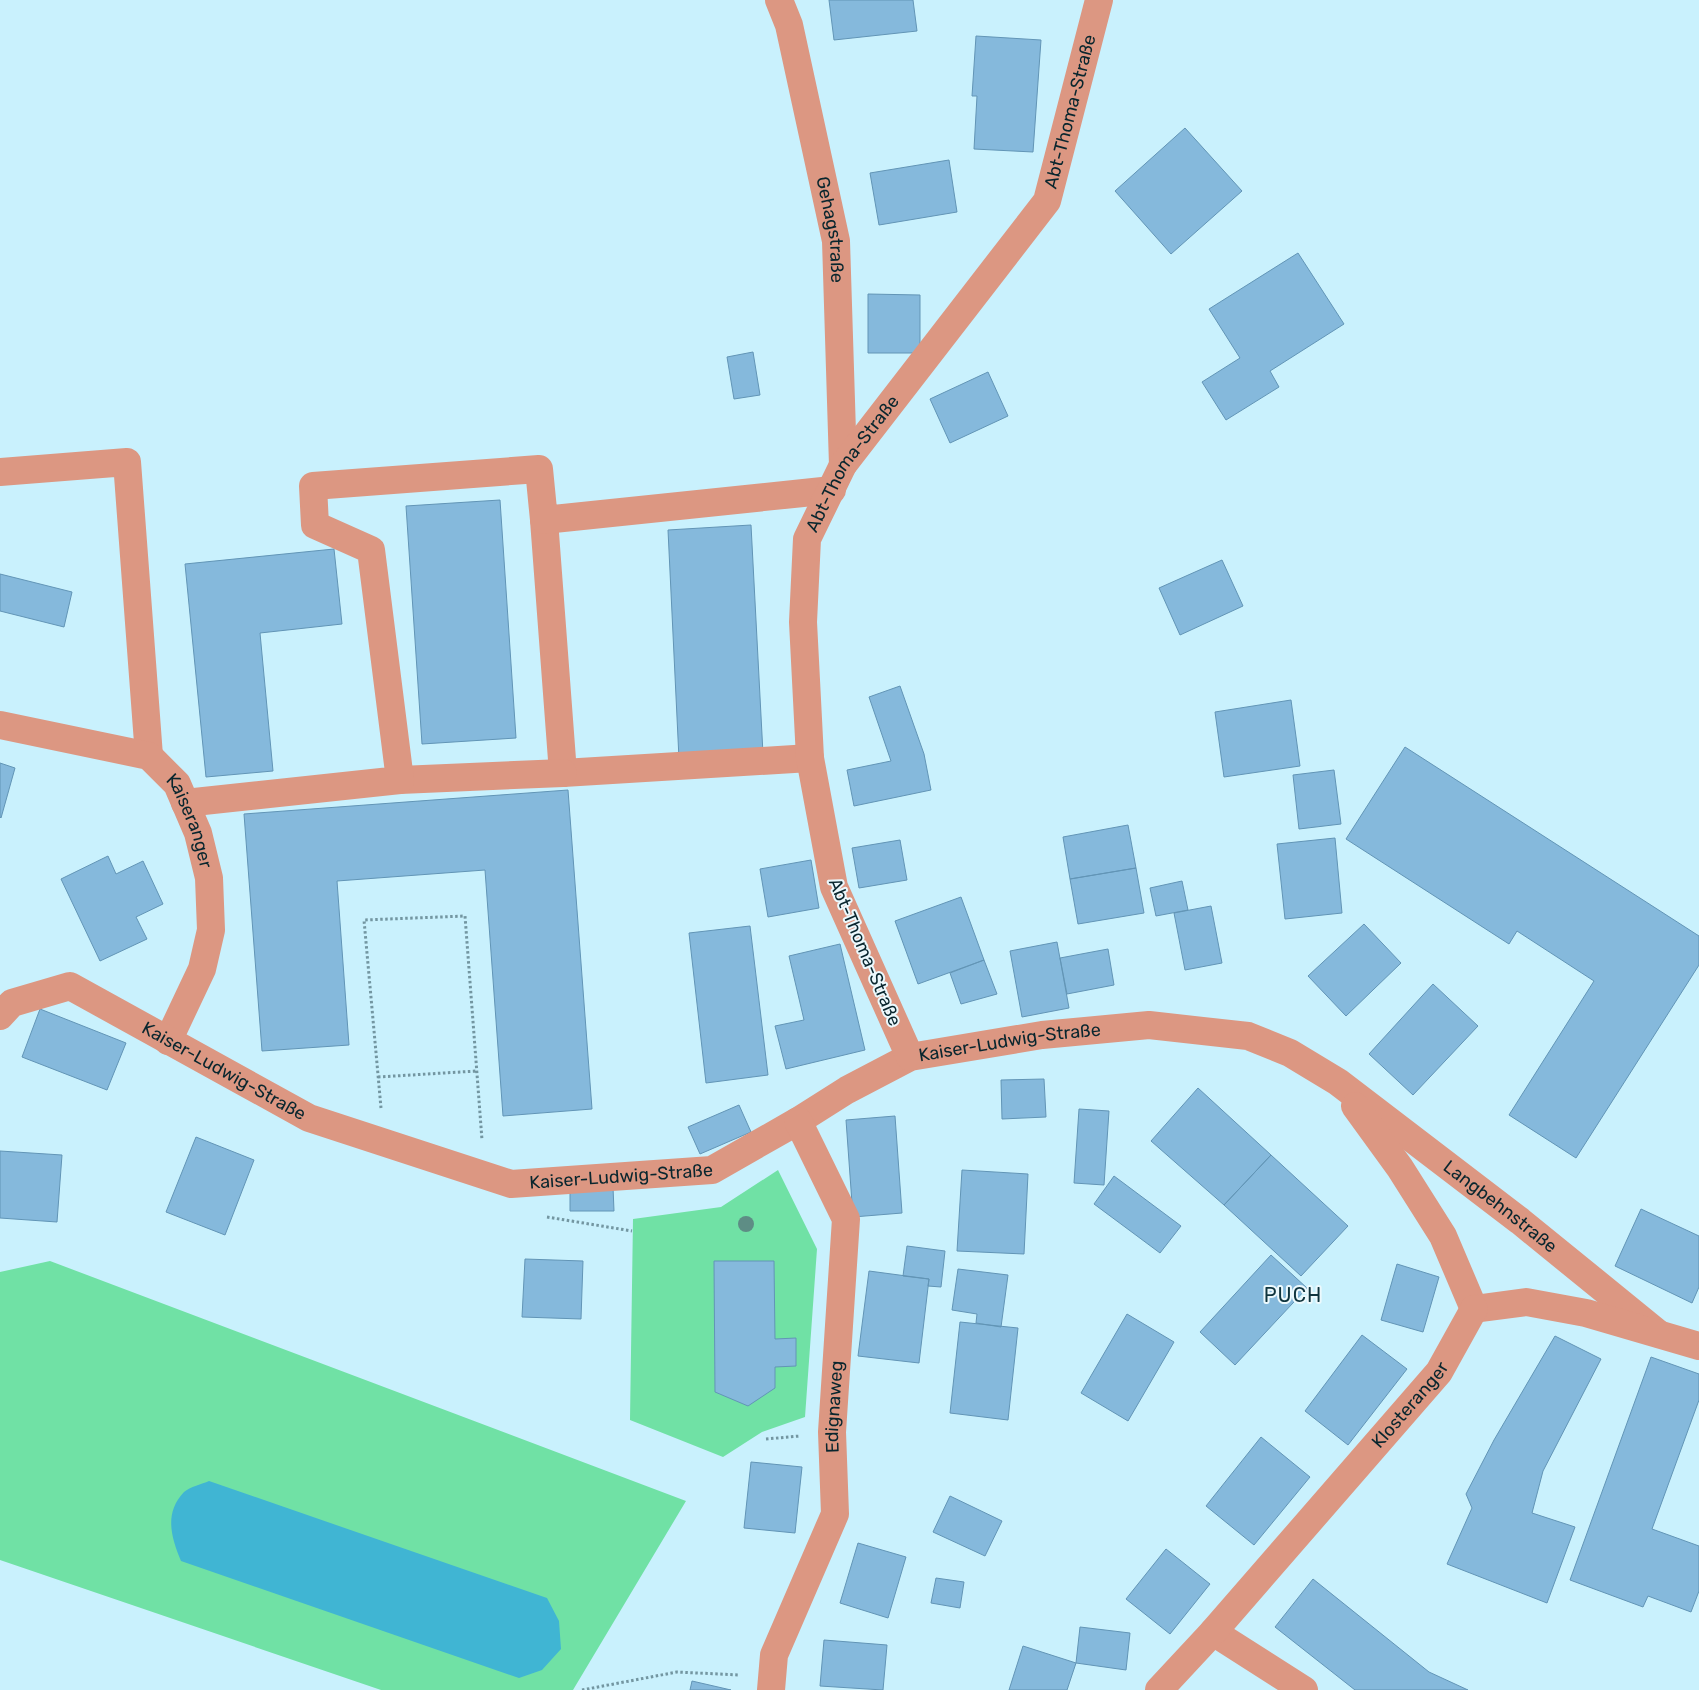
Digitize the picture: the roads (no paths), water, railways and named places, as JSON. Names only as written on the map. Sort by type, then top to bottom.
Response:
[{"type":"street","name":"Gehagstraße","points":[[779,0],[789,25],[836,242],[843,465]]},
{"type":"street","name":"Abt-Thoma-Straße","points":[[910,1057],[834,887],[810,758],[803,622],[807,539],[843,465],[1047,201],[1099,0]]},
{"type":"street","points":[[0,472],[127,462],[149,756],[0,725]]},
{"type":"street","points":[[400,780],[371,550],[315,525],[313,486],[540,469],[563,773]]},
{"type":"street","points":[[544,520],[832,490]]},
{"type":"street","name":"Kaiseranger","points":[[149,756],[177,784],[198,834],[209,878],[212,930],[202,969],[168,1041]]},
{"type":"street","points":[[185,803],[400,780],[563,773],[810,758]]},
{"type":"street","name":"Kaiser-Ludwig-Straße","points":[[0,1016],[12,1003],[70,986],[309,1118],[511,1184],[712,1170],[798,1121],[847,1090],[910,1057],[1042,1035],[1150,1026],[1248,1036],[1290,1053],[1338,1082]]},
{"type":"street","points":[[1338,1082],[1400,1168],[1443,1236],[1474,1309]]},
{"type":"street","name":"Langbehnstraße","points":[[1338,1082],[1520,1221],[1659,1334]]},
{"type":"street","name":"Edignaweg","points":[[772,1683],[774,1655],[835,1514],[832,1432],[846,1219],[798,1121]]},
{"type":"street","name":"Langbehnstraße","points":[[1474,1309],[1526,1302],[1586,1313],[1699,1346]]},
{"type":"street","name":"Klosteranger","points":[[1159,1690],[1439,1372],[1474,1309]]},
{"type":"street","points":[[1212,1632],[1304,1690]]},
{"type":"water","points":[[209,1481],[547,1598],[559,1621],[561,1649],[542,1670],[519,1678],[181,1561],[172,1534],[171,1525],[174,1508],[184,1492]]},
{"type":"district","name":"PUCH","points":[[1293,1295]]}]
